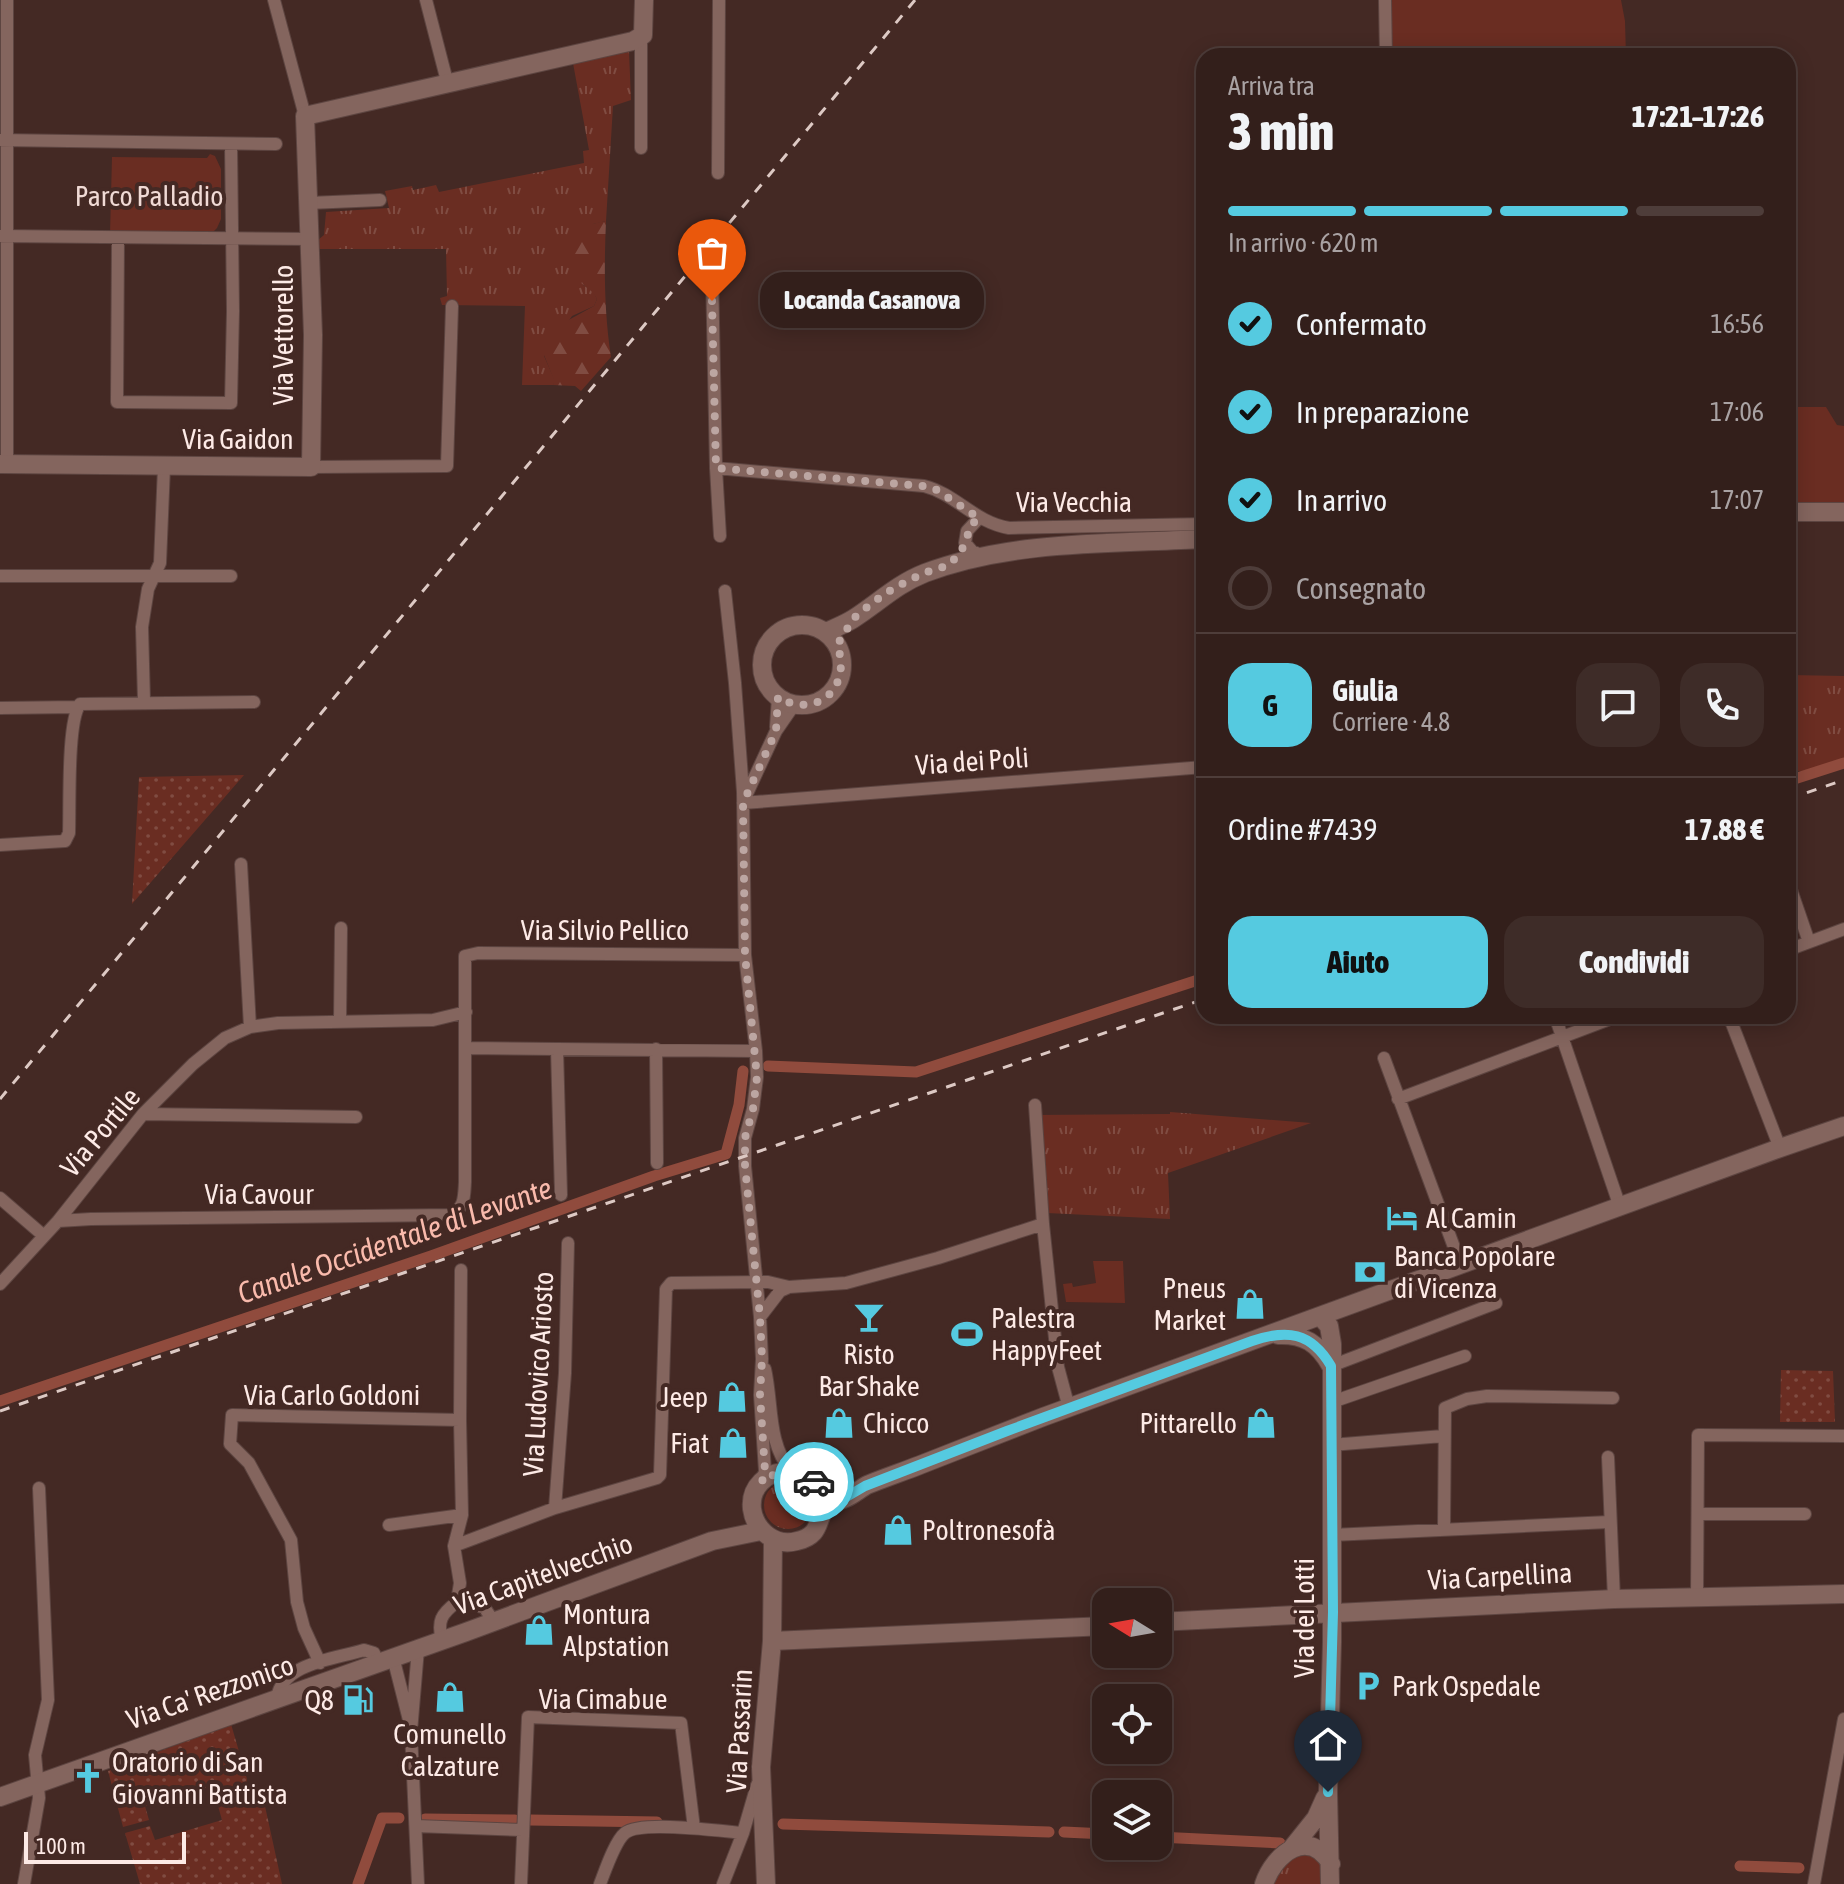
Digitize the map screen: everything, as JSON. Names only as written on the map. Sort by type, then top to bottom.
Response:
[{"type":"street","points":[[3,464],[7,0]]},
{"type":"street","name":"Via Vettorello","points":[[274,0],[305,116],[313,335],[311,467]]},
{"type":"street","points":[[426,0],[448,85]]},
{"type":"street","points":[[641,148],[644,0]]},
{"type":"street","points":[[718,173],[719,0]]},
{"type":"street","points":[[1385,0],[1386,48]]},
{"type":"street","points":[[305,116],[641,38]]},
{"type":"street","points":[[4,140],[276,144]]},
{"type":"street","points":[[118,238],[117,402],[231,403],[231,144]]},
{"type":"street","points":[[309,203],[380,200]]},
{"type":"street","points":[[4,236],[311,239]]},
{"type":"street","points":[[712,273],[720,536]]},
{"type":"street","points":[[311,467],[447,466],[452,306]]},
{"type":"street","name":"Via Gaidon","points":[[3,464],[311,467]]},
{"type":"street","points":[[144,701],[142,627],[148,589],[160,563],[164,467]]},
{"type":"street","name":"Via Vecchia","points":[[716,468],[924,486],[935,489],[985,522],[1009,528],[1196,524]]},
{"type":"street","points":[[1796,512],[1844,512]]},
{"type":"street","points":[[949,565],[965,543],[967,531],[979,518]]},
{"type":"street","points":[[832,639],[894,588],[949,565],[983,556],[1053,546],[1196,539]]},
{"type":"street","points":[[965,543],[983,556]]},
{"type":"street","points":[[0,576],[231,576]]},
{"type":"street","points":[[725,591],[743,803],[745,955],[757,1077],[744,1149],[760,1317],[760,1395],[765,1471],[754,1495],[752,1511],[767,1535]]},
{"type":"street","points":[[797,625],[807,625],[832,639],[842,667],[835,689],[817,703],[786,701],[769,688],[763,672],[763,658],[770,641],[778,633],[797,625]]},
{"type":"street","points":[[0,708],[76,707],[80,704],[144,701],[254,702]]},
{"type":"street","points":[[743,803],[776,731],[786,701]]},
{"type":"street","points":[[0,845],[65,841],[69,833],[76,707]]},
{"type":"street","name":"Via dei Poli","points":[[743,803],[1196,768]]},
{"type":"street","points":[[241,864],[250,1027]]},
{"type":"street","points":[[1796,904],[1809,942]]},
{"type":"street","points":[[340,1022],[341,928]]},
{"type":"street","points":[[1796,947],[1844,929]]},
{"type":"street","name":"Via Silvio Pellico","points":[[466,1012],[465,956],[478,953],[745,955]]},
{"type":"street","points":[[466,1012],[467,1048],[756,1051]]},
{"type":"street","name":"Via Portile","points":[[0,1284],[58,1221],[143,1114],[225,1038],[250,1027],[278,1023],[433,1020],[466,1012]]},
{"type":"street","points":[[1558,1024],[1620,1207]]},
{"type":"street","points":[[1398,1099],[1597,1024]]},
{"type":"street","points":[[1732,1024],[1780,1148]]},
{"type":"street","name":"Via Cavour","points":[[58,1221],[441,1217],[460,1211],[464,1202],[465,1182],[467,1048]]},
{"type":"street","points":[[557,1049],[561,1195]]},
{"type":"street","points":[[656,1049],[657,1163]]},
{"type":"street","points":[[1384,1058],[1461,1266]]},
{"type":"street","points":[[1035,1105],[1043,1224],[1059,1374],[1069,1408]]},
{"type":"street","points":[[143,1114],[356,1117]]},
{"type":"street","points":[[824,1510],[865,1486],[1069,1408],[1844,1124]]},
{"type":"street","points":[[0,1198],[44,1236]]},
{"type":"street","points":[[454,1546],[555,1508],[660,1475],[668,1286],[671,1283],[768,1282],[789,1287],[846,1283],[938,1258],[1043,1224]]},
{"type":"street","name":"Via Ludovico Ariosto","points":[[555,1508],[565,1373],[568,1243]]},
{"type":"street","points":[[442,1641],[439,1622],[441,1616],[457,1602],[460,1583],[454,1546],[462,1515],[461,1270]]},
{"type":"street","points":[[760,1317],[780,1291],[789,1287]]},
{"type":"street","points":[[1329,1355],[1496,1303]]},
{"type":"street","points":[[1329,1355],[1341,1323],[1355,1304]]},
{"type":"street","name":"Via dei Lotti","points":[[1321,1317],[1329,1326],[1332,1402],[1330,1884]]},
{"type":"street","points":[[1267,1336],[1290,1335],[1308,1339],[1329,1355]]},
{"type":"street","points":[[1332,1402],[1465,1356]]},
{"type":"street","points":[[762,1359],[770,1391],[776,1447],[791,1471]]},
{"type":"street","points":[[1444,1530],[1445,1408],[1467,1399],[1487,1396],[1613,1398]]},
{"type":"street","name":"Via Carlo Goldoni","points":[[320,1663],[304,1628],[297,1602],[291,1540],[249,1463],[230,1444],[232,1415],[460,1420]]},
{"type":"street","points":[[1697,1598],[1698,1435],[1844,1436]]},
{"type":"street","points":[[1331,1445],[1443,1436]]},
{"type":"street","points":[[1608,1457],[1614,1599]]},
{"type":"street","points":[[762,1482],[777,1472],[802,1473],[819,1487],[824,1510],[817,1529],[799,1541],[781,1563],[772,1581]]},
{"type":"street","points":[[819,1487],[865,1486]]},
{"type":"street","points":[[24,1884],[35,1826],[39,1782],[35,1755],[48,1700],[39,1488]]},
{"type":"street","name":"Via Capitelvecchio","points":[[386,1660],[712,1541],[752,1511]]},
{"type":"street","points":[[1698,1514],[1805,1514]]},
{"type":"street","points":[[389,1525],[462,1515]]},
{"type":"street","points":[[1332,1535],[1609,1522]]},
{"type":"street","name":"Via Capitelvecchio","points":[[712,1541],[767,1535],[788,1543],[799,1541]]},
{"type":"street","name":"Via Passarin","points":[[766,1884],[761,1767],[772,1641],[772,1581],[767,1535]]},
{"type":"street","name":"Via Carpellina","points":[[1172,1621],[1614,1599],[1844,1594]]},
{"type":"street","points":[[457,1602],[484,1607],[494,1622]]},
{"type":"street","points":[[772,1641],[1092,1627]]},
{"type":"street","points":[[418,1649],[411,1732],[418,1884]]},
{"type":"street","points":[[277,1698],[280,1682],[295,1670],[364,1650],[386,1660],[411,1732]]},
{"type":"street","name":"Via Ca' Rezzonico","points":[[0,1797],[386,1660]]},
{"type":"street","name":"Via Cimabue","points":[[522,1830],[528,1717],[681,1723],[694,1828]]},
{"type":"street","points":[[1814,1884],[1844,1719]]},
{"type":"street","points":[[723,1884],[743,1833],[761,1767]]},
{"type":"street","name":"Via dei Lotti","points":[[1264,1884],[1273,1867],[1316,1818],[1328,1792]]},
{"type":"street","points":[[416,1826],[522,1830],[521,1884]]},
{"type":"street","points":[[600,1884],[621,1836],[627,1831],[694,1828],[743,1833]]},
{"type":"street","points":[[1292,1848],[1304,1845],[1318,1849],[1331,1864]]},
{"type":"green space","points":[[1385,0],[1621,0],[1625,21],[1626,48],[1386,48]]},
{"type":"green space","points":[[629,51],[631,100],[613,106],[606,221],[593,224],[583,285],[593,291],[597,299],[594,306],[572,316],[544,356],[555,381],[553,385],[522,385],[525,306],[442,305],[440,298],[447,296],[446,249],[318,249],[318,240],[324,235],[326,212],[389,208],[385,191],[436,185],[439,192],[584,163],[583,151],[589,150],[573,63]]},
{"type":"green space","name":"Parco Palladio","points":[[210,154],[215,156],[221,169],[221,219],[210,235],[110,234],[112,157],[207,158]]},
{"type":"green space","points":[[606,221],[605,289],[611,357],[581,391],[575,386],[553,385],[544,355],[547,346],[565,322],[594,306],[597,299],[575,276],[572,264],[575,250],[588,227]]},
{"type":"green space","points":[[1796,407],[1826,407],[1837,425],[1844,426],[1844,509],[1796,507]]},
{"type":"green space","points":[[1796,675],[1844,676],[1844,765],[1827,771],[1796,771]]},
{"type":"green space","points":[[244,775],[132,904],[139,777]]},
{"type":"green space","points":[[1170,1112],[1311,1123],[1168,1173],[1170,1219],[1047,1213],[1034,1115]]},
{"type":"green space","points":[[1093,1261],[1123,1261],[1125,1303],[1066,1302],[1063,1284],[1072,1283],[1073,1287],[1096,1283]]},
{"type":"green space","points":[[1781,1370],[1833,1371],[1835,1422],[1780,1422]]},
{"type":"green space","points":[[788,1481],[805,1488],[812,1505],[805,1522],[788,1529],[771,1522],[764,1505],[771,1488]]},
{"type":"green space","points":[[231,1724],[247,1779],[246,1789],[217,1800],[212,1786],[145,1806],[149,1820],[123,1827],[108,1771]]},
{"type":"green space","points":[[263,1797],[282,1884],[140,1884],[125,1833],[150,1826],[155,1840],[222,1820],[218,1806]]},
{"type":"green space","points":[[1308,1853],[1324,1864],[1325,1884],[1272,1884],[1286,1864]]},
{"type":"waterway","name":"Canale Occidentale di Levante","points":[[1796,778],[1844,763]]},
{"type":"waterway","name":"Canale Occidentale di Levante","points":[[768,1066],[916,1072],[1196,981]]},
{"type":"waterway","name":"Canale Occidentale di Levante","points":[[0,1401],[726,1154],[739,1105],[743,1071]]},
{"type":"waterway","points":[[358,1884],[382,1818],[399,1818]]},
{"type":"waterway","points":[[425,1819],[515,1820]]},
{"type":"waterway","points":[[530,1820],[657,1822]]},
{"type":"waterway","points":[[783,1824],[1049,1832]]},
{"type":"waterway","points":[[1064,1832],[1092,1833]]},
{"type":"waterway","points":[[1172,1838],[1280,1843]]},
{"type":"waterway","points":[[1740,1866],[1799,1868]]},
{"type":"railway","points":[[0,1099],[915,0]]},
{"type":"railway","points":[[1796,796],[1844,780]]},
{"type":"railway","points":[[0,1411],[1196,1002]]},
{"type":"way so far","points":[[712,301],[716,468],[924,486],[935,489],[979,518],[967,531],[961,552],[949,565],[894,588],[854,618],[837,645],[842,656],[840,679],[827,697],[806,705],[794,705],[778,697],[776,731],[743,803],[745,955],[757,1077],[753,1109],[746,1129],[745,1181],[760,1317],[760,1395],[765,1471],[762,1482],[784,1471],[802,1473],[814,1482]]},
{"type":"place","name":"Locanda Casanova","points":[[712,301]]},
{"type":"place","name":"Al Camin","points":[[1402,1218]]},
{"type":"place","name":"Banca Popolare di Vicenza","points":[[1370,1272]]},
{"type":"place","name":"Pneus Market","points":[[1250,1304]]},
{"type":"place","name":"Risto Bar Shake","points":[[869,1317]]},
{"type":"place","name":"Palestra HappyFeet","points":[[967,1334]]},
{"type":"place","name":"Jeep","points":[[732,1397]]},
{"type":"place","name":"Chicco","points":[[839,1423]]},
{"type":"place","name":"Pittarello","points":[[1261,1423]]},
{"type":"place","name":"Fiat","points":[[733,1443]]},
{"type":"place","name":"Poltronesofà","points":[[898,1530]]},
{"type":"place","name":"Montura Alpstation","points":[[539,1630]]},
{"type":"place","name":"Park Ospedale","points":[[1368,1686]]},
{"type":"place","name":"Comunello Calzature","points":[[450,1697]]},
{"type":"place","name":"Q8","points":[[358,1700]]},
{"type":"place","name":"Oratorio di San Giovanni Battista","points":[[88,1778]]},
{"type":"route","points":[[814,1482],[822,1494],[824,1510],[865,1486],[1252,1341],[1267,1336],[1290,1335],[1308,1339],[1325,1355],[1331,1366],[1333,1612],[1328,1792]]}]
